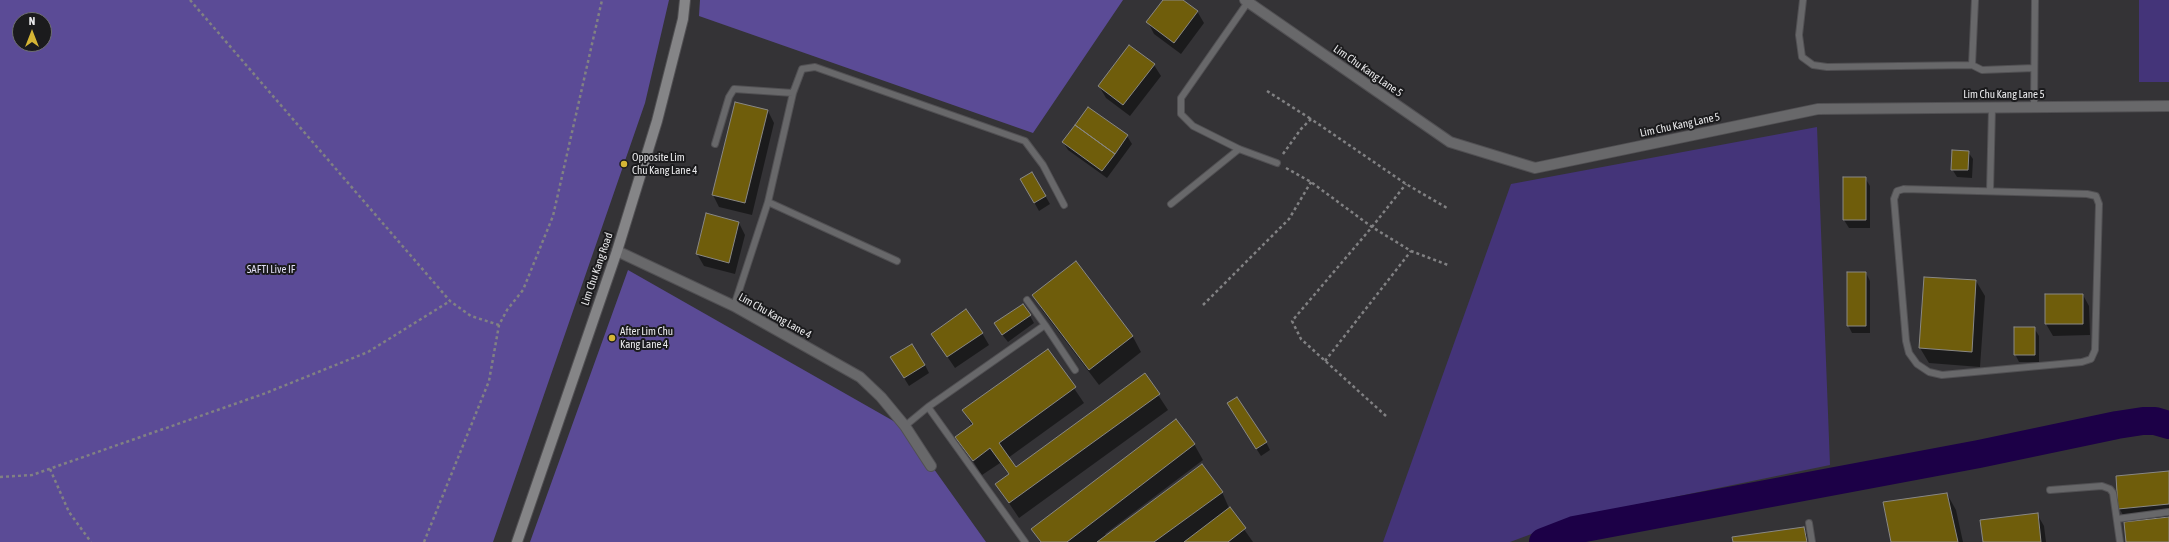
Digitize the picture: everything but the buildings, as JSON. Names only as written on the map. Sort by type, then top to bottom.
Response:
[{"type":"main road","name":"Lim Chu Kang Road","points":[[517,542],[617,251],[657,121],[683,19],[685,0]]},
{"type":"street","name":"Lim Chu Kang Lane 5","points":[[1246,1],[1450,142],[1535,168],[1818,109],[2169,106]]},
{"type":"street","name":"Lim Chu Kang Lane 4","points":[[617,251],[734,306],[860,377],[881,398],[905,426],[931,466]]},
{"type":"lane","points":[[1803,0],[1799,35],[1802,57],[1813,64],[1827,67],[1972,65],[1982,70],[2034,68]]},
{"type":"lane","points":[[1972,65],[1975,0]]},
{"type":"lane","points":[[2034,107],[2035,0]]},
{"type":"lane","points":[[1246,1],[1181,98],[1181,114],[1193,126],[1238,149],[1277,163]]},
{"type":"lane","points":[[734,306],[768,202],[793,93],[802,69],[815,67],[1025,141],[1043,165],[1064,205]]},
{"type":"lane","points":[[715,144],[734,89],[793,93]]},
{"type":"lane","points":[[1990,192],[1992,108]]},
{"type":"lane","points":[[1172,204],[1238,149]]},
{"type":"lane","points":[[1904,189],[1990,192],[2087,194],[2096,196],[2099,204],[2095,350],[2091,359],[2082,362],[1942,375],[1929,372],[1917,364],[1910,353],[1906,341],[1894,199],[1897,192],[1904,189]]},
{"type":"lane","points":[[768,202],[897,261]]},
{"type":"lane","points":[[1027,300],[1075,370]]},
{"type":"lane","points":[[905,426],[928,407],[1045,325]]},
{"type":"lane","points":[[928,407],[1025,542]]},
{"type":"lane","points":[[2050,490],[2102,486],[2110,489],[2113,493],[2120,542]]},
{"type":"lane","points":[[2117,519],[2169,512]]},
{"type":"lane","points":[[1809,523],[1812,542]]},
{"type":"path","points":[[190,0],[450,301],[471,316],[500,325]]},
{"type":"path","points":[[424,542],[489,381],[500,325],[507,310],[523,290],[553,216],[602,0]]},
{"type":"path","points":[[1267,91],[1406,184],[1447,208]]},
{"type":"path","points":[[1311,119],[1301,128],[1277,163],[1311,182],[1372,227],[1412,251],[1448,265]]},
{"type":"path","points":[[1203,305],[1289,219],[1311,182]]},
{"type":"path","points":[[1386,416],[1301,339],[1292,321],[1372,227],[1406,184]]},
{"type":"path","points":[[1325,361],[1412,251]]},
{"type":"path","points":[[0,477],[32,475],[266,393],[368,352],[450,301]]},
{"type":"path","points":[[50,469],[69,512],[91,542]]},
{"type":"shaded area","points":[[2139,0],[2169,0],[2169,82],[2139,82]]},
{"type":"shaded area","points":[[1817,127],[1830,465],[1577,517],[1510,542],[1383,542],[1511,184]]},
{"type":"green space","name":"SAFTI Live IF","points":[[0,0],[669,0],[645,103],[493,542],[0,542]]},
{"type":"green space","points":[[700,0],[1123,0],[1033,133],[699,16]]},
{"type":"green space","points":[[628,270],[904,427],[986,542],[530,542]]},
{"type":"waterway","points":[[1543,542],[1574,530],[1979,454],[2117,425],[2143,421],[2155,421],[2169,425]]},
{"type":"place","name":"Opposite Lim Chu Kang Lane 4","points":[[624,164]]},
{"type":"place","name":"After Lim Chu Kang Lane 4","points":[[612,338]]}]
